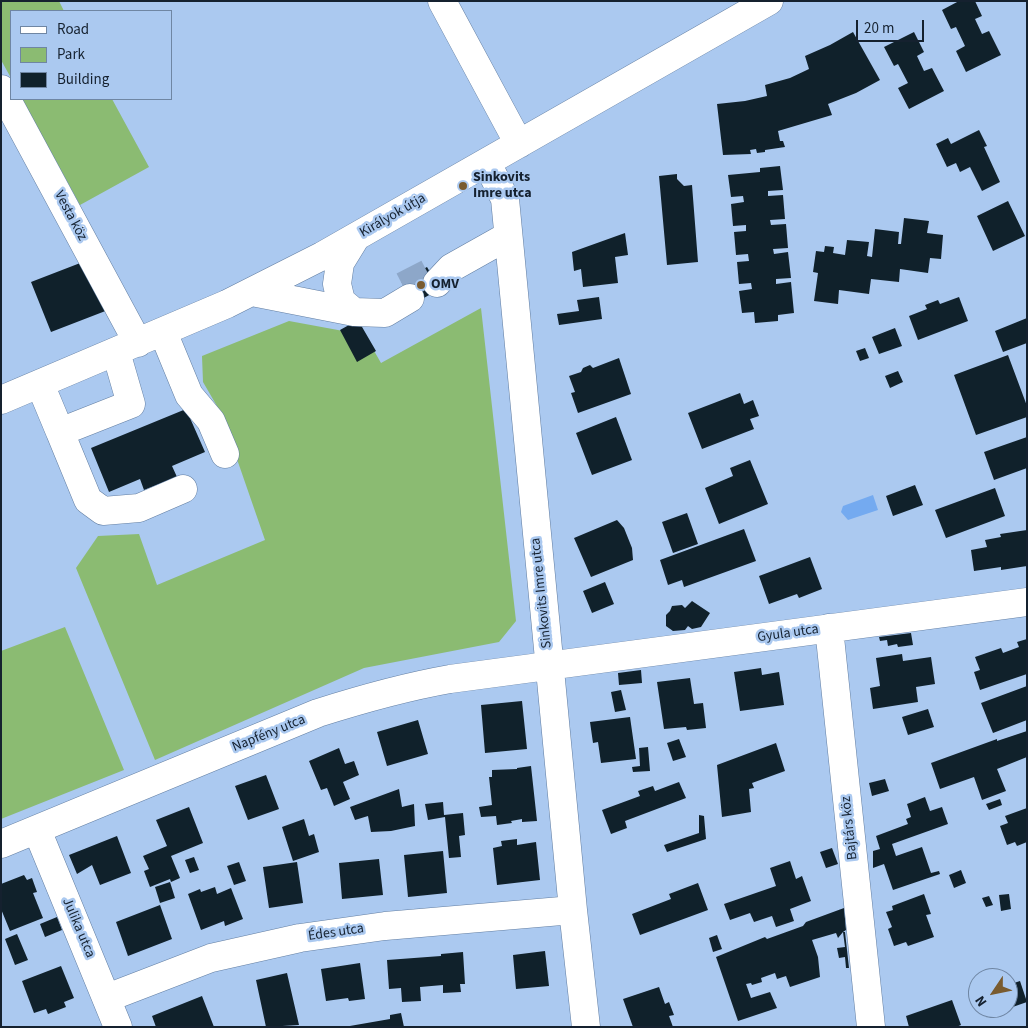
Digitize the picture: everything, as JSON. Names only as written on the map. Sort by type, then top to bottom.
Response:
[{"type":"street","points":[[442,1],[519,144]]},
{"type":"street","name":"Királyok útja","points":[[1,400],[163,332],[252,292],[356,237],[769,1]]},
{"type":"street","name":"Vesta köz","points":[[1,89],[127,347],[131,404],[60,432]]},
{"type":"street","name":"Sinkovits Imre utca","points":[[487,163],[505,198],[549,666],[586,1027]]},
{"type":"street","points":[[439,274],[508,236]]},
{"type":"street","points":[[356,237],[340,263],[337,284],[341,302],[364,312]]},
{"type":"street","points":[[252,292],[364,312],[378,301],[407,292]]},
{"type":"street","points":[[163,332],[189,395],[211,421],[225,454]]},
{"type":"street","points":[[40,384],[88,500],[103,511],[139,508],[183,489]]},
{"type":"street","name":"Gyula utca","points":[[549,666],[1027,602]]},
{"type":"street","name":"Bajtárs köz","points":[[828,628],[871,1027]]},
{"type":"street","name":"Napfény utca","points":[[1,844],[318,713],[418,684],[549,666]]},
{"type":"street","name":"Julika utca","points":[[37,830],[118,1027]]},
{"type":"street","name":"Édes utca","points":[[107,998],[211,958],[300,938],[386,926],[573,910]]},
{"type":"green space","points":[[1,1],[59,1],[64,10],[10,10],[10,76],[1,60]]},
{"type":"green space","points":[[23,100],[113,100],[149,167],[80,205]]},
{"type":"green space","points":[[481,308],[516,621],[499,642],[364,668],[155,760],[76,568],[98,536],[139,534],[157,585],[265,540],[221,413],[203,382],[202,356],[289,321],[365,335],[381,363]]},
{"type":"green space","points":[[65,627],[124,770],[1,819],[1,651]]},
{"type":"water","points":[[873,495],[878,510],[848,520],[841,512],[843,506]]},
{"type":"building","points":[[959,1],[975,1],[982,16],[975,19],[982,34],[989,31],[1001,55],[966,72],[956,51],[965,46],[956,27],[951,29],[942,10]]},
{"type":"building","points":[[853,32],[880,80],[856,93],[828,104],[832,115],[778,131],[780,141],[783,141],[785,147],[757,153],[756,149],[750,150],[751,154],[723,155],[717,104],[767,96],[765,85],[790,78],[809,69],[805,56]]},
{"type":"building","points":[[914,32],[924,52],[917,56],[924,71],[932,68],[944,91],[909,109],[898,88],[908,83],[898,64],[894,66],[884,47]]},
{"type":"building","points":[[979,130],[987,146],[984,147],[1000,182],[982,191],[970,167],[960,172],[956,163],[947,167],[936,144],[948,138],[951,144]]},
{"type":"building","points":[[780,166],[783,190],[768,191],[768,196],[783,195],[785,219],[770,220],[771,225],[786,224],[788,248],[773,249],[774,254],[788,252],[791,278],[776,279],[776,284],[791,282],[794,313],[778,315],[778,321],[755,323],[754,312],[742,313],[739,291],[752,289],[751,283],[739,284],[737,262],[749,261],[748,254],[736,255],[734,232],[746,231],[746,225],[733,226],[731,204],[744,202],[743,196],[731,197],[728,175],[760,172],[760,168]]},
{"type":"building","points":[[677,174],[677,179],[684,186],[692,185],[698,262],[667,265],[659,176]]},
{"type":"building","points":[[1008,201],[1025,236],[993,251],[977,216]]},
{"type":"building","points":[[904,218],[929,221],[927,233],[943,235],[941,259],[930,258],[928,273],[900,269],[899,282],[871,279],[869,294],[839,290],[838,304],[814,301],[818,273],[813,272],[816,251],[824,252],[825,246],[834,247],[833,253],[845,255],[847,240],[869,242],[867,256],[872,257],[875,229],[899,232],[898,244],[901,244]]},
{"type":"building","points":[[625,233],[628,255],[615,257],[618,283],[583,287],[581,269],[574,271],[572,252]]},
{"type":"building","points":[[88,260],[108,310],[51,332],[31,282]]},
{"type":"building","points":[[427,267],[440,289],[413,304],[401,281]]},
{"type":"building","points":[[599,297],[602,319],[559,325],[557,314],[579,311],[577,300]]},
{"type":"building","points":[[959,297],[968,321],[918,340],[909,316],[927,309],[925,305],[938,300],[940,304]]},
{"type":"building","points":[[1027,318],[1027,343],[1003,352],[995,331]]},
{"type":"building","points":[[358,320],[376,351],[357,362],[340,330]]},
{"type":"building","points":[[895,328],[902,346],[879,354],[872,337]]},
{"type":"building","points":[[865,348],[869,358],[860,361],[856,351]]},
{"type":"building","points":[[1008,355],[1027,406],[1027,417],[976,435],[954,375]]},
{"type":"building","points":[[619,358],[631,394],[578,413],[571,393],[575,392],[569,376],[581,372],[583,368],[590,365],[593,368]]},
{"type":"building","points":[[898,371],[903,382],[890,388],[885,376]]},
{"type":"building","points":[[740,393],[744,404],[753,400],[759,416],[750,419],[754,429],[702,449],[688,413]]},
{"type":"building","points":[[186,409],[205,452],[172,466],[177,477],[144,490],[140,479],[109,492],[91,448]]},
{"type":"building","points":[[616,417],[632,460],[592,475],[576,433]]},
{"type":"building","points":[[1027,437],[1027,468],[994,480],[984,452]]},
{"type":"building","points":[[750,460],[768,504],[719,524],[705,488],[733,476],[730,468]]},
{"type":"building","points":[[915,485],[923,505],[893,516],[886,496]]},
{"type":"building","points":[[995,488],[1005,516],[946,538],[935,510]]},
{"type":"building","points":[[687,513],[698,544],[673,553],[662,522]]},
{"type":"building","points":[[617,520],[624,528],[632,548],[633,560],[591,577],[574,538]]},
{"type":"building","points":[[744,529],[756,561],[684,587],[682,580],[668,585],[660,560]]},
{"type":"building","points":[[1027,530],[1027,566],[1001,570],[1001,567],[974,571],[971,550],[987,547],[985,540],[1001,537],[1000,534]]},
{"type":"building","points":[[810,557],[822,589],[799,598],[797,594],[769,604],[759,576]]},
{"type":"building","points":[[605,582],[614,604],[592,613],[583,591]]},
{"type":"building","points":[[692,601],[710,613],[701,627],[692,629],[688,626],[685,630],[673,631],[666,626],[666,615],[672,606],[682,605],[685,608]]},
{"type":"building","points":[[911,633],[913,645],[898,647],[897,644],[888,646],[887,640],[880,641],[879,637]]},
{"type":"building","points":[[1027,639],[1027,674],[980,690],[974,672],[980,670],[975,657],[1001,648],[1003,653],[1019,647],[1017,642]]},
{"type":"building","points":[[902,654],[903,661],[931,657],[935,684],[916,687],[918,702],[873,709],[870,688],[880,686],[876,658]]},
{"type":"building","points":[[761,668],[762,675],[779,672],[784,705],[740,711],[734,672]]},
{"type":"building","points":[[641,670],[642,683],[619,685],[618,673]]},
{"type":"building","points":[[690,678],[694,704],[703,703],[706,728],[687,730],[686,727],[664,729],[657,682]]},
{"type":"building","points":[[1027,686],[1027,720],[993,733],[981,703]]},
{"type":"building","points":[[621,690],[626,710],[615,712],[611,692]]},
{"type":"building","points":[[522,701],[527,749],[485,753],[481,705]]},
{"type":"building","points":[[928,709],[934,727],[908,735],[902,717]]},
{"type":"building","points":[[630,717],[636,759],[601,763],[598,742],[593,743],[590,722]]},
{"type":"building","points":[[418,720],[428,754],[387,766],[377,732]]},
{"type":"building","points":[[1027,731],[1027,757],[997,769],[1006,791],[982,800],[974,777],[940,789],[931,763],[997,739],[997,741]]},
{"type":"building","points":[[679,739],[686,757],[673,761],[667,743]]},
{"type":"building","points":[[776,743],[785,771],[752,783],[754,788],[749,789],[751,812],[722,817],[717,765]]},
{"type":"building","points":[[648,747],[650,771],[633,772],[632,767],[640,766],[639,748]]},
{"type":"building","points":[[339,748],[345,764],[354,761],[359,775],[343,782],[350,799],[334,806],[327,788],[321,790],[309,761]]},
{"type":"building","points":[[531,766],[537,821],[522,822],[522,819],[511,821],[512,823],[497,825],[496,816],[481,817],[479,807],[492,805],[489,777],[492,777],[492,770],[517,769]]},
{"type":"building","points":[[266,775],[279,809],[248,820],[235,786]]},
{"type":"building","points":[[885,779],[889,791],[872,796],[869,783]]},
{"type":"building","points":[[679,782],[686,798],[625,821],[627,828],[611,834],[602,810],[640,796],[638,791],[653,786],[655,791]]},
{"type":"building","points":[[399,789],[402,807],[414,804],[415,826],[391,831],[371,832],[368,816],[355,820],[350,807]]},
{"type":"building","points":[[925,797],[930,811],[942,807],[948,824],[892,844],[896,856],[922,847],[931,873],[939,871],[940,874],[893,890],[884,864],[873,868],[873,851],[880,849],[876,836],[908,824],[906,819],[911,817],[907,804]]},
{"type":"building","points":[[1000,799],[1002,805],[989,810],[986,804]]},
{"type":"building","points":[[443,802],[444,815],[463,813],[465,835],[459,836],[461,857],[449,858],[445,817],[428,820],[425,804]]},
{"type":"building","points":[[189,807],[203,843],[171,856],[180,878],[171,882],[170,879],[150,887],[144,871],[149,869],[143,856],[167,846],[156,820]]},
{"type":"building","points":[[1027,808],[1027,842],[1017,846],[1015,842],[1007,845],[1000,826],[1008,823],[1005,816]]},
{"type":"building","points":[[699,815],[704,816],[706,839],[667,852],[664,845],[699,833]]},
{"type":"building","points":[[304,819],[309,836],[314,834],[319,852],[293,861],[282,827]]},
{"type":"building","points":[[117,836],[131,873],[100,885],[92,865],[77,874],[69,855]]},
{"type":"building","points":[[517,839],[517,845],[536,842],[540,880],[497,885],[493,848],[502,846],[501,841]]},
{"type":"building","points":[[832,848],[838,864],[826,868],[820,852]]},
{"type":"building","points":[[443,851],[447,893],[408,897],[404,855]]},
{"type":"building","points":[[194,857],[199,870],[190,873],[185,860]]},
{"type":"building","points":[[379,859],[383,895],[342,899],[339,863]]},
{"type":"building","points":[[790,861],[796,879],[802,876],[811,901],[790,909],[794,921],[776,927],[772,916],[754,922],[750,913],[730,920],[724,904],[776,886],[770,868]]},
{"type":"building","points":[[239,862],[246,881],[234,885],[227,866]]},
{"type":"building","points":[[297,862],[303,903],[269,908],[263,867]]},
{"type":"building","points":[[961,870],[966,883],[954,888],[949,875]]},
{"type":"building","points":[[24,875],[27,880],[32,878],[37,892],[33,893],[43,918],[10,931],[1,909],[1,884]]},
{"type":"building","points":[[170,882],[175,898],[160,903],[155,887]]},
{"type":"building","points":[[698,883],[708,910],[640,935],[632,914],[671,899],[669,894]]},
{"type":"building","points":[[215,887],[217,894],[231,888],[243,919],[225,926],[224,921],[201,930],[188,894],[200,889],[201,892]]},
{"type":"building","points":[[924,894],[931,914],[926,915],[934,937],[908,946],[906,942],[894,946],[888,929],[892,927],[886,912],[893,910],[892,906]]},
{"type":"building","points":[[1009,894],[1011,909],[1001,911],[999,895]]},
{"type":"building","points":[[989,896],[993,905],[986,907],[982,898]]},
{"type":"building","points":[[160,905],[172,939],[128,956],[116,922]]},
{"type":"building","points":[[844,908],[846,930],[838,938],[836,933],[812,940],[818,957],[820,977],[790,987],[786,976],[777,979],[775,973],[761,978],[762,982],[752,985],[751,983],[746,984],[751,998],[770,992],[777,1008],[738,1021],[716,957],[765,937],[767,939],[803,926],[806,922]]},
{"type":"building","points":[[57,917],[62,930],[45,937],[40,924]]},
{"type":"building","points":[[843,932],[845,932],[849,968],[846,968],[845,957],[839,958],[837,948],[845,947]]},
{"type":"building","points":[[17,934],[28,960],[15,965],[5,939]]},
{"type":"building","points":[[717,935],[722,949],[713,952],[709,938]]},
{"type":"building","points":[[545,951],[549,986],[516,989],[513,955]]},
{"type":"building","points":[[463,952],[465,984],[460,984],[461,992],[443,993],[443,985],[420,987],[421,1001],[402,1002],[401,988],[389,989],[387,960],[441,956],[441,954]]},
{"type":"building","points":[[360,963],[365,999],[349,1001],[348,998],[326,1001],[321,969]]},
{"type":"building","points":[[61,966],[74,998],[64,1002],[66,1007],[48,1014],[46,1009],[34,1013],[22,981]]},
{"type":"building","points":[[287,973],[299,1025],[266,1027],[256,980]]},
{"type":"building","points":[[1020,981],[1027,1002],[1018,1005],[1018,982]]},
{"type":"building","points":[[659,987],[665,1004],[669,1002],[674,1015],[669,1016],[673,1027],[633,1027],[623,999]]},
{"type":"building","points":[[202,996],[214,1027],[156,1027],[152,1016]]},
{"type":"building","points":[[952,1000],[961,1025],[956,1027],[909,1027],[906,1016]]},
{"type":"building","points":[[401,1013],[404,1027],[344,1027],[390,1019],[390,1015]]},
{"type":"tunnel","points":[[403,286],[430,272]]},
{"type":"place","name":"Sinkovits Imre utca","points":[[463,186]]},
{"type":"place","name":"OMV","points":[[421,285]]}]
